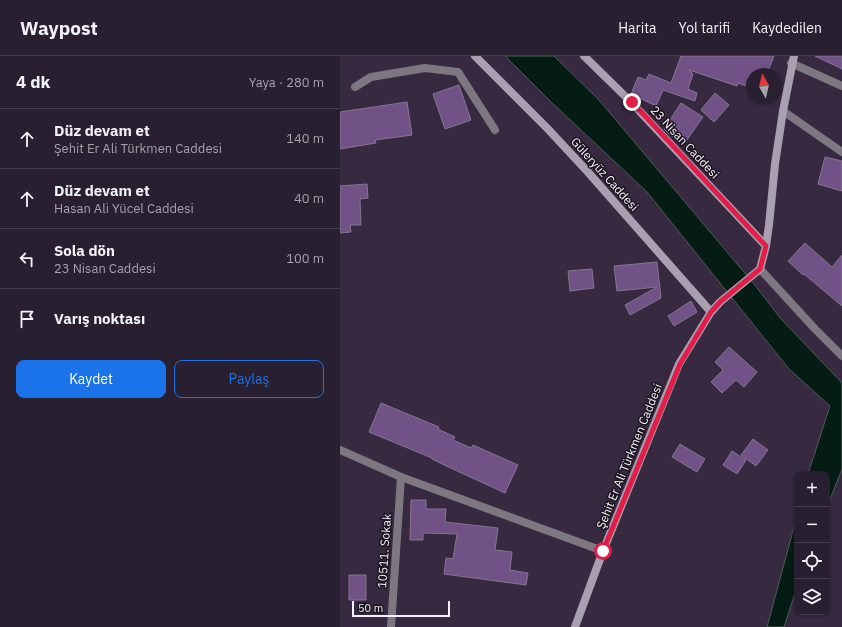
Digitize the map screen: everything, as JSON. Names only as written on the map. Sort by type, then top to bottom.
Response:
[{"type":"street","name":"Güleryüz Caddesi","points":[[476,56],[587,171],[711,312]]},
{"type":"street","name":"23 Nisan Caddesi","points":[[584,56],[632,102],[766,246]]},
{"type":"street","points":[[842,86],[793,60],[783,111],[774,171],[766,246],[760,269],[842,356]]},
{"type":"street","points":[[355,87],[371,77],[425,68],[458,72],[495,130]]},
{"type":"street","points":[[783,111],[842,152]]},
{"type":"street","name":"Şehit Er Ali Türkmen Caddesi","points":[[575,627],[603,551],[680,364],[711,312],[720,302],[760,269]]},
{"type":"street","points":[[340,450],[401,477],[603,551]]},
{"type":"street","name":"10511. Sokak","points":[[391,627],[401,477]]},
{"type":"shaded area","points":[[505,56],[554,56],[599,100],[754,284],[781,319],[842,383],[842,469],[830,499],[830,471],[809,471],[830,406],[789,369],[647,192],[550,101]]},
{"type":"shaded area","points":[[794,527],[794,596],[784,627],[767,627]]},
{"type":"building","points":[[681,56],[774,56],[769,68],[746,68],[746,86],[738,83],[737,86],[689,70],[693,74],[688,89],[697,93],[695,101],[663,90],[656,106],[631,94],[638,77],[646,80],[649,74],[671,83]]},
{"type":"building","points":[[815,56],[842,56],[842,69]]},
{"type":"building","points":[[459,85],[471,120],[445,129],[433,94]]},
{"type":"building","points":[[715,93],[729,105],[714,122],[701,110]]},
{"type":"building","points":[[407,102],[412,135],[375,140],[376,143],[340,149],[340,112]]},
{"type":"building","points":[[681,103],[703,117],[684,144],[664,129]]},
{"type":"building","points":[[825,157],[842,161],[842,191],[818,184]]},
{"type":"building","points":[[367,184],[368,198],[360,199],[361,225],[350,225],[351,232],[340,233],[340,186]]},
{"type":"building","points":[[805,243],[832,267],[842,255],[842,306],[788,261]]},
{"type":"building","points":[[657,262],[661,298],[630,315],[625,305],[657,287],[617,291],[614,266]]},
{"type":"building","points":[[592,269],[594,288],[570,291],[568,271]]},
{"type":"building","points":[[691,301],[697,312],[674,326],[668,316]]},
{"type":"building","points":[[729,347],[757,372],[744,387],[736,380],[722,393],[711,382],[723,370],[715,362]]},
{"type":"building","points":[[381,403],[439,427],[438,429],[455,437],[453,440],[471,448],[473,445],[518,465],[505,493],[432,458],[369,432]]},
{"type":"building","points":[[753,439],[768,450],[756,466],[741,455]]},
{"type":"building","points":[[680,444],[705,459],[697,472],[672,457]]},
{"type":"building","points":[[732,451],[746,460],[737,474],[723,465]]},
{"type":"building","points":[[411,500],[426,500],[426,509],[446,509],[445,522],[498,528],[495,550],[512,552],[510,570],[528,573],[526,585],[444,574],[446,558],[453,559],[457,534],[423,533],[423,540],[410,540]]},
{"type":"building","points":[[349,575],[366,575],[366,600],[349,600]]},
{"type":"route","points":[[603,551],[680,364],[711,312],[720,302],[760,269],[766,246],[632,102]]}]
